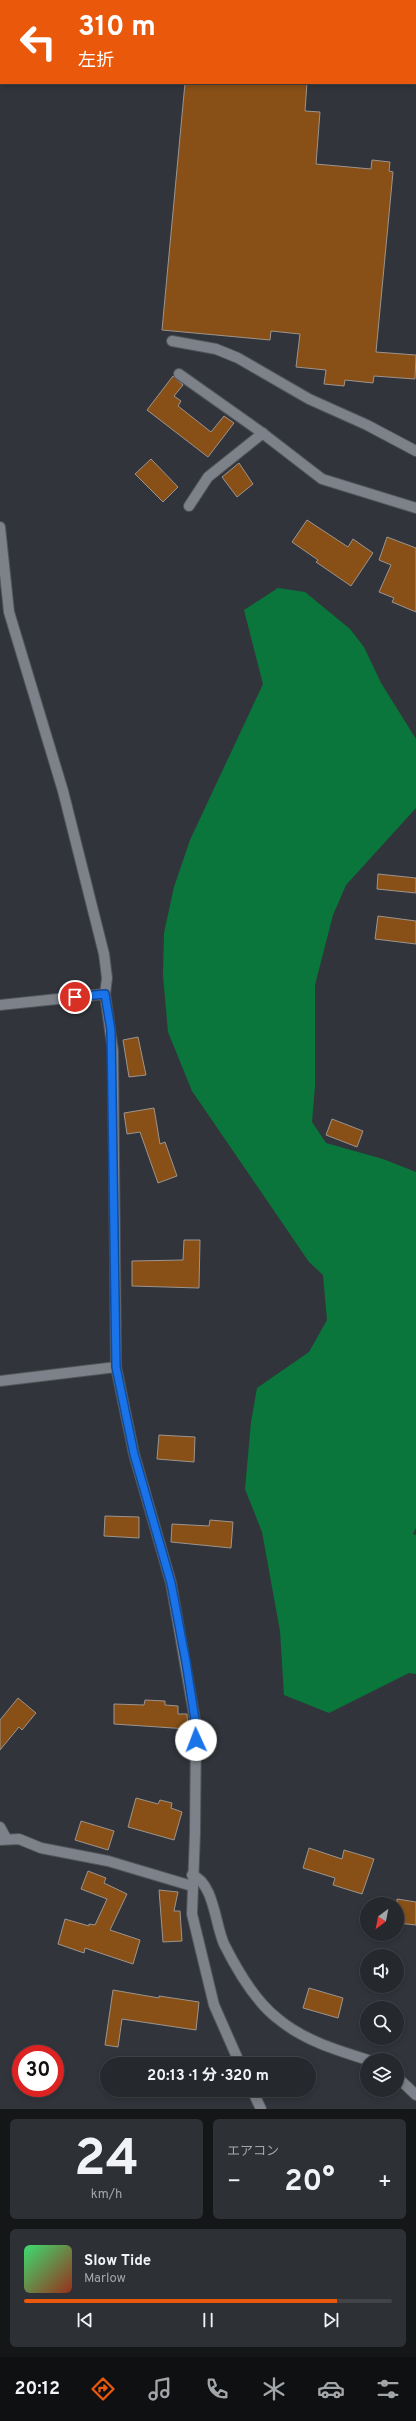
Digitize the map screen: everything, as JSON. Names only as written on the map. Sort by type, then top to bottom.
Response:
[{"type":"street","points":[[172,341],[216,348],[238,358],[309,399],[367,425],[416,451]]},
{"type":"street","points":[[179,374],[263,434],[322,479],[416,508]]},
{"type":"street","points":[[189,506],[208,477],[263,434]]},
{"type":"street","points":[[0,528],[9,612],[63,791],[104,954],[107,978],[105,994],[113,1051],[116,1367],[134,1454],[171,1583],[196,1726],[195,1833],[192,1874],[192,1914],[203,1968],[214,2005],[237,2057]]},
{"type":"street","points":[[0,1005],[105,994]]},
{"type":"street","points":[[0,1381],[116,1367]]},
{"type":"street","points":[[0,1827],[3,1839],[19,1839],[47,1850],[108,1861],[192,1886]]},
{"type":"street","points":[[192,1874],[202,1880],[214,1905],[224,1944],[242,1977],[276,2018],[292,2029],[326,2046],[360,2057]]},
{"type":"street","points":[[404,2083],[416,2095]]},
{"type":"street","points":[[255,2097],[261,2109]]},
{"type":"green space","points":[[278,588],[305,592],[350,629],[364,647],[381,683],[416,739],[416,808],[346,885],[333,915],[315,985],[315,1086],[312,1122],[326,1143],[383,1159],[416,1172],[416,1528],[413,1534],[416,1535],[416,1674],[409,1673],[329,1713],[284,1695],[280,1631],[262,1532],[245,1489],[251,1422],[257,1388],[309,1352],[327,1320],[323,1275],[309,1262],[192,1091],[168,1032],[163,975],[164,933],[174,887],[190,840],[263,684],[244,610]]},
{"type":"building","points":[[185,84],[307,84],[305,111],[320,112],[316,164],[371,169],[372,160],[390,162],[389,171],[393,172],[376,352],[416,355],[415,379],[374,376],[373,383],[345,380],[344,386],[324,384],[326,370],[296,367],[300,334],[271,331],[270,340],[162,330]]},
{"type":"building","points":[[173,376],[183,385],[174,396],[181,401],[178,406],[211,432],[224,416],[234,423],[208,457],[147,410]]},
{"type":"building","points":[[151,459],[178,487],[163,502],[135,474]]},
{"type":"building","points":[[239,463],[253,484],[237,497],[222,477]]},
{"type":"building","points":[[307,520],[348,547],[353,539],[373,553],[351,586],[316,562],[318,560],[292,542]]},
{"type":"building","points":[[387,537],[416,548],[416,612],[392,602],[394,598],[379,592],[391,565],[379,560]]},
{"type":"building","points":[[378,874],[416,878],[416,893],[377,889]]},
{"type":"building","points":[[378,916],[416,921],[416,944],[375,939]]},
{"type":"building","points":[[138,1037],[146,1075],[129,1077],[123,1040]]},
{"type":"building","points":[[154,1108],[160,1144],[165,1142],[177,1176],[158,1183],[140,1132],[127,1134],[124,1113]]},
{"type":"building","points":[[332,1119],[363,1131],[357,1147],[326,1135]]},
{"type":"building","points":[[184,1240],[200,1240],[199,1288],[132,1286],[132,1261],[183,1260]]},
{"type":"building","points":[[159,1435],[195,1437],[194,1462],[157,1459]]},
{"type":"building","points":[[105,1516],[139,1517],[139,1538],[104,1536]]},
{"type":"building","points":[[210,1520],[233,1522],[231,1548],[171,1542],[172,1524],[209,1526]]},
{"type":"building","points":[[18,1698],[36,1713],[22,1730],[19,1727],[0,1750],[0,1720]]},
{"type":"building","points":[[145,1700],[165,1701],[165,1705],[178,1706],[178,1714],[187,1714],[188,1729],[114,1724],[114,1704],[144,1705]]},
{"type":"building","points":[[136,1798],[158,1804],[160,1800],[172,1803],[171,1808],[182,1812],[174,1840],[128,1827]]},
{"type":"building","points":[[81,1821],[114,1831],[108,1850],[75,1840]]},
{"type":"building","points":[[309,1848],[342,1859],[344,1850],[374,1859],[362,1894],[333,1885],[335,1878],[303,1868]]},
{"type":"building","points":[[88,1871],[106,1878],[104,1883],[127,1894],[110,1930],[140,1940],[133,1964],[85,1948],[84,1953],[58,1944],[65,1919],[89,1926],[89,1924],[95,1925],[107,1899],[81,1889]]},
{"type":"building","points":[[159,1890],[178,1892],[174,1911],[180,1911],[182,1941],[163,1942]]},
{"type":"building","points":[[404,1900],[416,1902],[416,1925],[404,1924]]},
{"type":"building","points":[[309,1988],[343,1998],[338,2018],[303,2008]]},
{"type":"building","points":[[113,1990],[159,1998],[159,1996],[199,2002],[196,2030],[122,2019],[118,2047],[105,2045]]},
{"type":"route","points":[[75,997],[105,994],[111,1030],[113,1051],[114,1286],[116,1367],[134,1454],[171,1583],[186,1662],[196,1726],[196,1740]]}]
